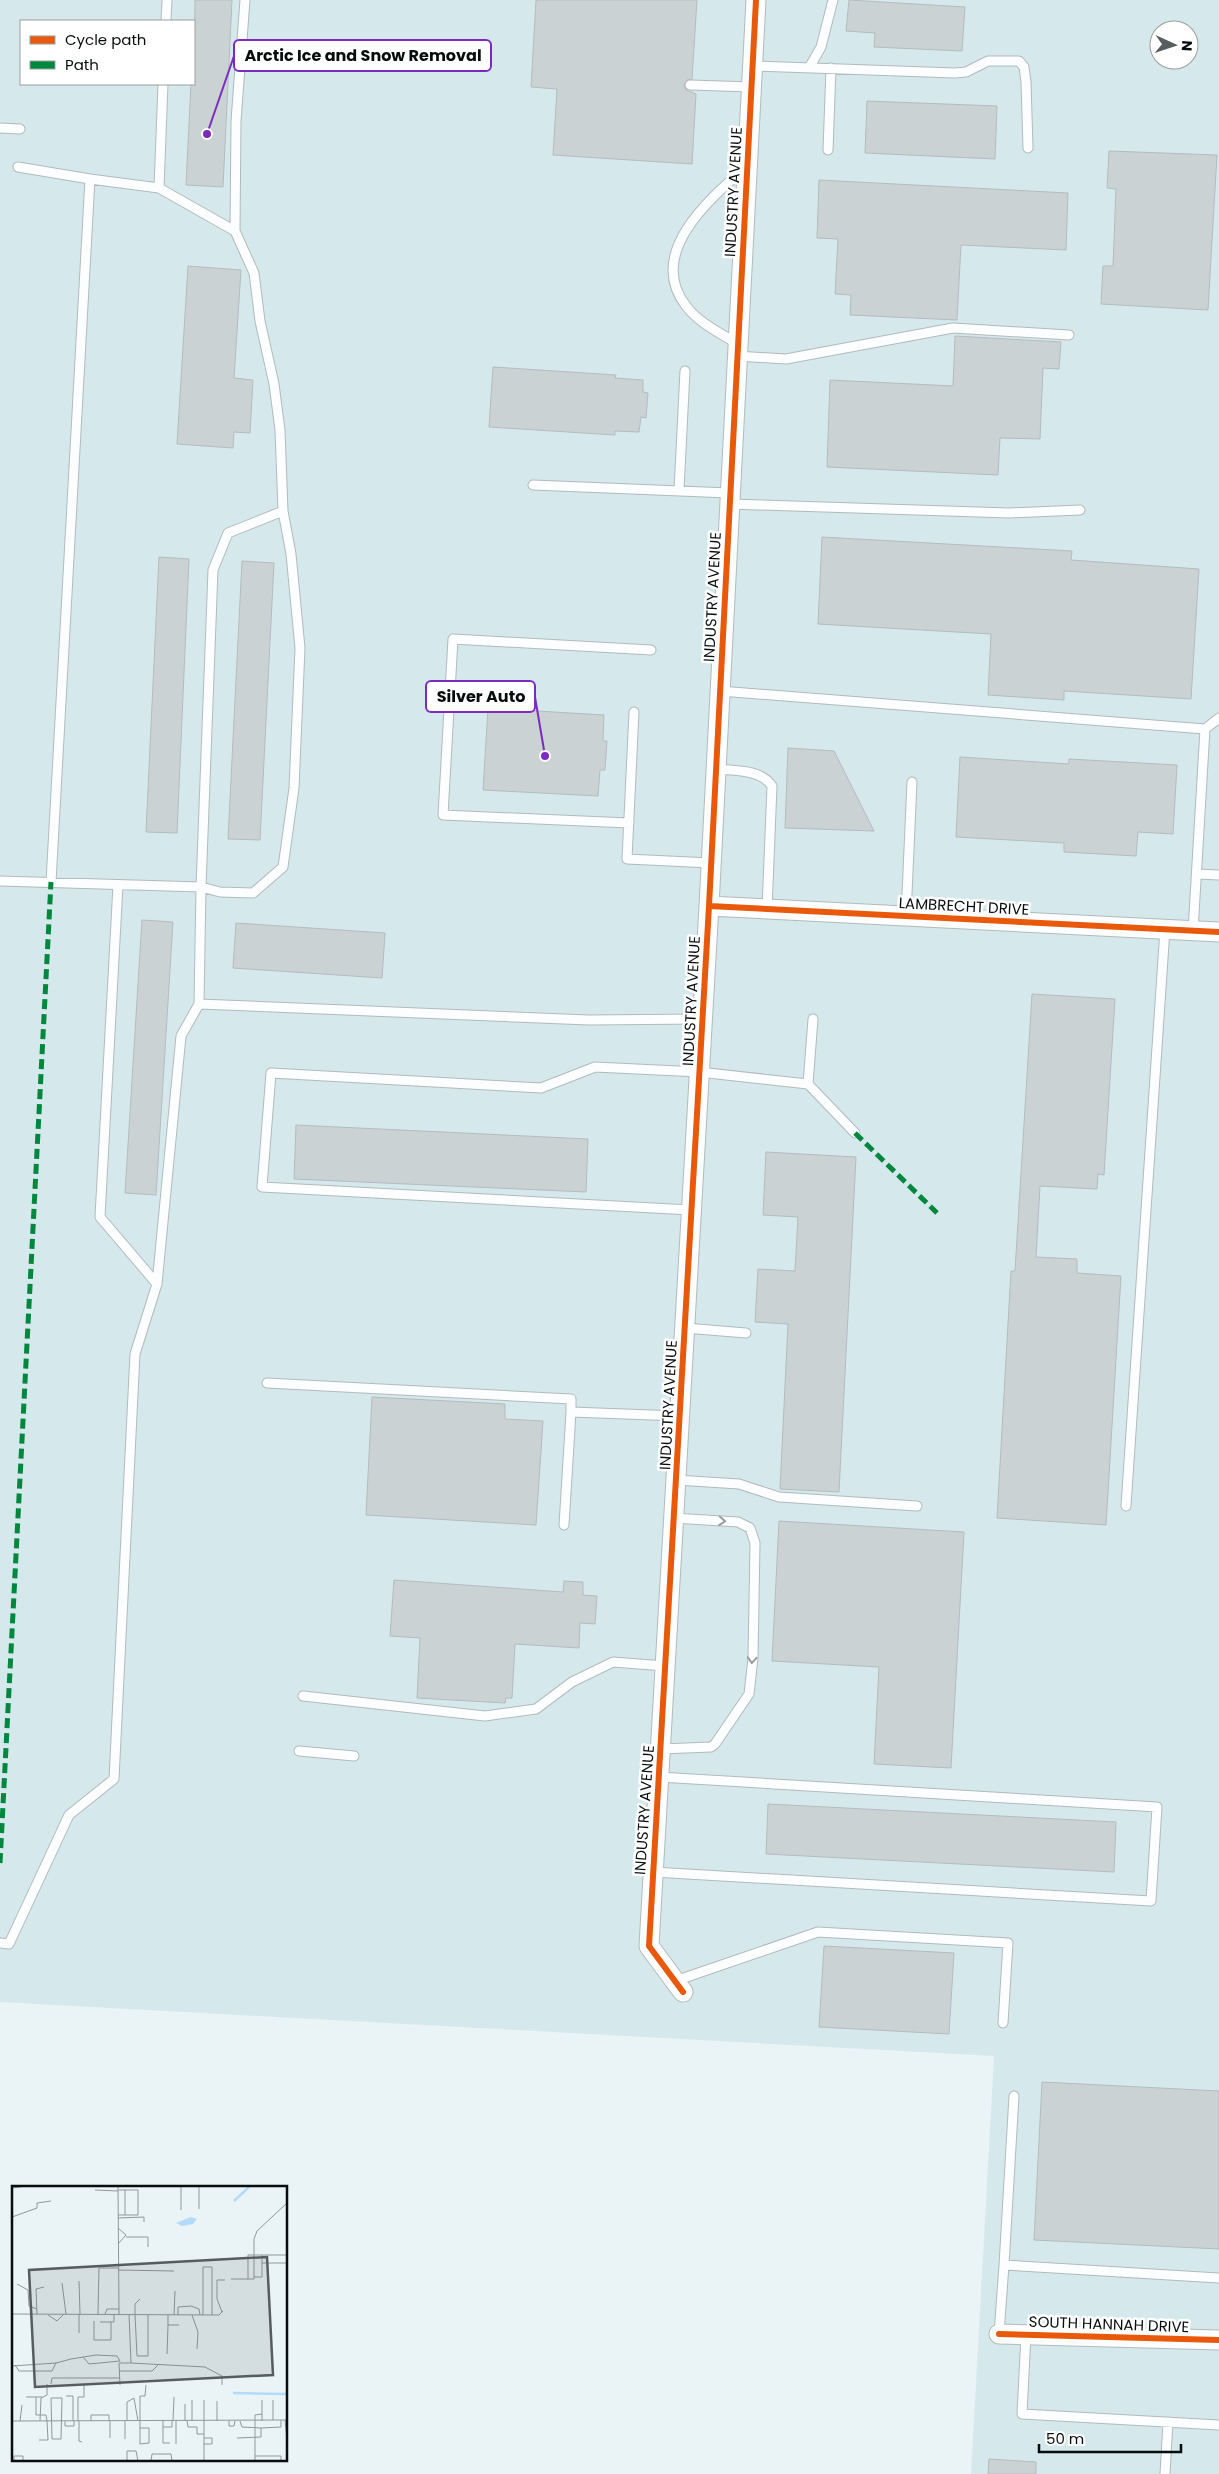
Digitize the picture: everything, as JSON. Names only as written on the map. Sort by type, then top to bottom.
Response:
[{"type":"street","name":"INDUSTRY AVENUE","points":[[679,1987],[649,1946],[709,906],[756,0]]},
{"type":"street","name":"LAMBRECHT DRIVE","points":[[709,906],[1219,932]]},
{"type":"street","name":"SOUTH HANNAH DRIVE","points":[[999,2334],[1219,2340]]},
{"type":"lane","points":[[166,20],[167,0]]},
{"type":"lane","points":[[0,881],[201,887],[220,892],[253,892],[283,867],[294,788],[300,648],[291,554],[283,511],[280,430],[274,384],[260,321],[254,273],[235,230],[236,120],[245,0]]},
{"type":"lane","points":[[809,68],[821,47],[832,0]]},
{"type":"lane","points":[[753,66],[966,72],[988,61],[1019,61],[1024,67],[1026,82],[1028,148]]},
{"type":"lane","points":[[828,150],[831,68]]},
{"type":"lane","points":[[159,188],[163,85]]},
{"type":"lane","points":[[690,85],[752,87]]},
{"type":"lane","points":[[0,128],[20,129]]},
{"type":"lane","points":[[747,166],[713,196],[691,224],[677,246],[671,266],[675,287],[686,306],[738,350],[786,359],[953,328],[1069,335]]},
{"type":"lane","points":[[18,167],[90,180],[159,188],[235,230]]},
{"type":"lane","points":[[51,882],[90,180]]},
{"type":"lane","points":[[679,490],[685,371]]},
{"type":"lane","points":[[533,485],[679,490],[729,498],[1009,513],[1080,510]]},
{"type":"lane","points":[[0,1943],[10,1944],[69,1815],[114,1779],[135,1354],[157,1284],[181,1036],[199,1004],[201,887],[213,570],[228,533],[283,511]]},
{"type":"lane","points":[[629,823],[443,815],[453,639],[651,650]]},
{"type":"lane","points":[[720,691],[1205,729],[1219,718]]},
{"type":"lane","points":[[634,712],[627,859],[711,863]]},
{"type":"lane","points":[[1193,931],[1205,729]]},
{"type":"lane","points":[[716,769],[748,772],[767,778],[772,786],[768,909]]},
{"type":"lane","points":[[906,916],[912,782]]},
{"type":"lane","points":[[1197,874],[1219,875]]},
{"type":"lane","points":[[118,884],[100,1217],[157,1284]]},
{"type":"lane","points":[[1126,1506],[1166,929]]},
{"type":"lane","points":[[199,1004],[589,1020],[702,1019]]},
{"type":"lane","points":[[808,1084],[813,1019]]},
{"type":"lane","points":[[691,1210],[262,1187],[271,1074],[541,1088],[595,1067],[699,1072],[808,1084],[855,1133]]},
{"type":"lane","points":[[685,1328],[746,1333]]},
{"type":"lane","points":[[267,1383],[571,1399],[564,1525]]},
{"type":"lane","points":[[571,1412],[679,1416]]},
{"type":"lane","points":[[676,1480],[739,1484],[779,1497],[917,1506]]},
{"type":"lane","points":[[661,1748],[710,1747],[716,1744],[748,1694],[753,1658],[755,1543],[750,1528],[738,1522],[673,1518]]},
{"type":"lane","points":[[303,1696],[485,1716],[536,1709],[572,1682],[613,1662],[665,1666]]},
{"type":"lane","points":[[299,1751],[354,1756]]},
{"type":"lane","points":[[653,1872],[1151,1901],[1157,1807],[659,1777]]},
{"type":"lane","points":[[679,1987],[818,1932],[1008,1943],[1003,2023]]},
{"type":"lane","points":[[999,2334],[1014,2096]]},
{"type":"lane","points":[[1004,2266],[1219,2278]]},
{"type":"lane","points":[[1026,2334],[1022,2414],[1219,2425]]},
{"type":"lane","points":[[1164,2474],[1168,2422]]},
{"type":"shaded area","points":[[0,0],[1219,0],[1219,2474],[971,2474],[994,2056],[0,2002]]},
{"type":"building","points":[[195,0],[232,0],[223,187],[186,185],[191,85],[195,85]]},
{"type":"building","points":[[536,0],[697,0],[692,79],[687,80],[684,85],[686,90],[696,94],[692,164],[553,155],[557,89],[531,87]]},
{"type":"building","points":[[849,0],[965,7],[962,51],[874,47],[875,33],[846,31]]},
{"type":"building","points":[[867,101],[997,106],[995,159],[865,153]]},
{"type":"building","points":[[1109,151],[1217,155],[1208,310],[1101,304],[1103,266],[1113,266],[1116,189],[1107,188]]},
{"type":"building","points":[[819,180],[1068,193],[1066,250],[961,245],[957,320],[850,315],[851,295],[835,294],[838,239],[817,238]]},
{"type":"building","points":[[188,266],[241,270],[234,378],[253,380],[250,433],[234,432],[233,448],[177,444]]},
{"type":"building","points":[[955,336],[1061,342],[1059,369],[1043,368],[1040,439],[1000,438],[998,475],[827,467],[830,380],[953,386]]},
{"type":"building","points":[[493,367],[616,375],[615,378],[643,380],[643,392],[648,393],[646,418],[641,417],[639,432],[615,431],[615,435],[489,427]]},
{"type":"building","points":[[822,537],[1072,551],[1071,560],[1199,569],[1191,699],[1064,691],[1064,700],[988,695],[991,634],[818,624]]},
{"type":"building","points":[[159,557],[189,559],[177,833],[146,832]]},
{"type":"building","points":[[242,561],[274,563],[260,840],[228,839]]},
{"type":"building","points":[[488,708],[604,715],[603,741],[607,741],[605,770],[600,770],[598,796],[483,790]]},
{"type":"building","points":[[788,748],[834,751],[874,831],[785,828]]},
{"type":"building","points":[[960,757],[1069,764],[1069,759],[1177,765],[1173,834],[1138,832],[1136,856],[1064,852],[1064,843],[956,837]]},
{"type":"building","points":[[142,920],[173,922],[156,1195],[125,1193]]},
{"type":"building","points":[[236,923],[385,933],[382,978],[233,968]]},
{"type":"building","points":[[1032,994],[1115,999],[1104,1175],[1098,1174],[1097,1189],[1040,1186],[1036,1257],[1077,1259],[1077,1273],[1121,1276],[1106,1525],[997,1518],[1011,1271],[1015,1271]]},
{"type":"building","points":[[296,1125],[588,1139],[586,1192],[294,1179]]},
{"type":"building","points":[[766,1152],[856,1157],[839,1492],[780,1489],[788,1324],[755,1322],[758,1269],[795,1271],[798,1217],[763,1215]]},
{"type":"building","points":[[372,1397],[505,1404],[505,1419],[543,1421],[536,1525],[366,1515]]},
{"type":"building","points":[[779,1521],[964,1532],[951,1768],[874,1764],[879,1667],[772,1661]]},
{"type":"building","points":[[394,1580],[563,1592],[564,1581],[583,1582],[583,1595],[597,1596],[595,1624],[580,1623],[579,1648],[515,1644],[512,1698],[506,1698],[505,1703],[417,1698],[420,1638],[390,1636]]},
{"type":"building","points":[[768,1804],[1116,1822],[1114,1872],[766,1854]]},
{"type":"building","points":[[824,1946],[954,1953],[949,2034],[819,2027]]},
{"type":"building","points":[[1042,2082],[1219,2091],[1219,2249],[1034,2240]]},
{"type":"building","points":[[989,2459],[1036,2462],[1036,2474],[988,2474]]},
{"type":"marked path","points":[[0,1863],[51,882]]},
{"type":"marked path","points":[[855,1133],[937,1213]]},
{"type":"cycle path","points":[[683,1992],[649,1946],[709,906],[756,0]]},
{"type":"cycle path","points":[[709,906],[1219,932]]},
{"type":"cycle path","points":[[999,2334],[1219,2340]]},
{"type":"place","name":"Arctic Ice and Snow Removal","points":[[207,134]]},
{"type":"place","name":"Silver Auto","points":[[545,756]]}]
